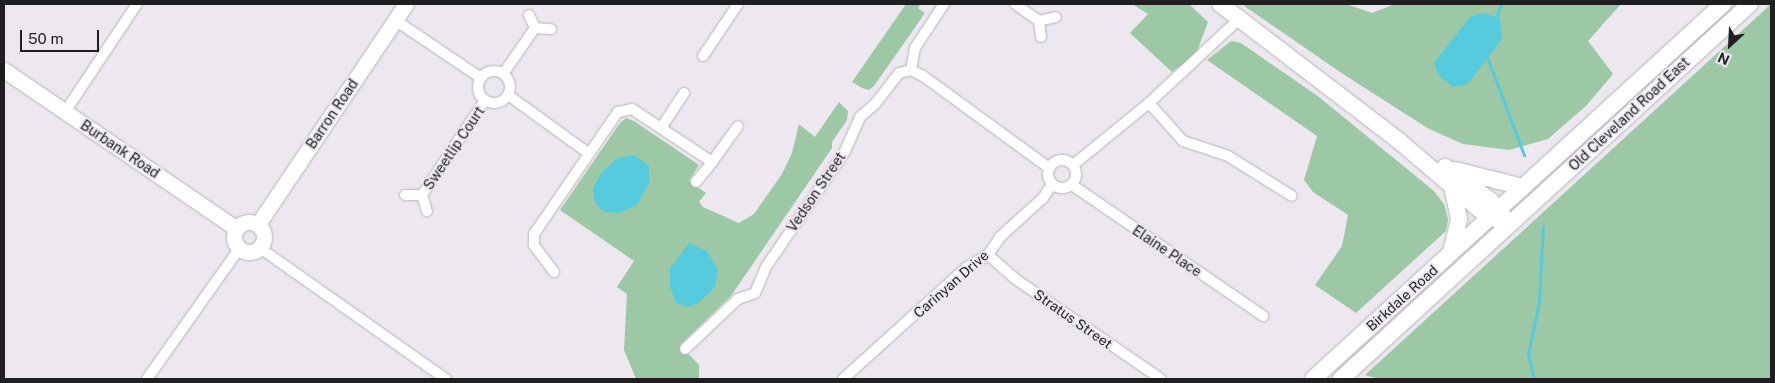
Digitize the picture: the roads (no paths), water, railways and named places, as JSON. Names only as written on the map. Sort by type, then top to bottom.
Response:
[{"type":"main road","points":[[1209,4],[1282,52],[1399,141],[1452,186],[1495,213]]},
{"type":"main road","points":[[1220,4],[1266,36],[1282,52]]},
{"type":"main road","name":"Old Cleveland Road East","points":[[1495,213],[1723,4]]},
{"type":"main road","name":"Old Cleveland Road East","points":[[1509,225],[1750,4]]},
{"type":"main road","points":[[1399,141],[1445,168],[1509,225]]},
{"type":"main road","points":[[1445,168],[1523,187]]},
{"type":"main road","points":[[1450,253],[1459,219],[1452,186]]},
{"type":"main road","name":"Birkdale Road","points":[[1313,379],[1495,213]]},
{"type":"main road","name":"Birkdale Road","points":[[1341,379],[1509,225]]},
{"type":"street","points":[[65,112],[137,4]]},
{"type":"street","name":"Barron Road","points":[[258,224],[406,4]]},
{"type":"street","points":[[703,56],[736,4]]},
{"type":"street","points":[[944,4],[915,48],[911,70],[1049,168]]},
{"type":"street","points":[[1015,4],[1039,20],[1056,17]]},
{"type":"street","points":[[529,16],[534,28]]},
{"type":"street","points":[[395,20],[481,78]]},
{"type":"street","points":[[1039,20],[1041,37]]},
{"type":"street","points":[[1073,165],[1149,103],[1236,22]]},
{"type":"street","points":[[534,28],[551,29]]},
{"type":"street","points":[[503,74],[534,28]]},
{"type":"street","name":"Burbank Road","points":[[4,70],[236,228]]},
{"type":"street","name":"Vedson Street","points":[[685,349],[738,299],[755,293],[766,267],[844,151],[860,117],[875,104],[899,73],[911,70]]},
{"type":"street","points":[[494,71],[503,74],[509,82],[508,96],[497,103],[485,100],[478,88],[481,78],[494,71]]},
{"type":"street","points":[[661,128],[684,93]]},
{"type":"street","points":[[508,96],[588,153]]},
{"type":"street","name":"Sweetlip Court","points":[[422,195],[485,100]]},
{"type":"street","points":[[1149,103],[1183,141],[1228,156],[1292,196]]},
{"type":"street","points":[[554,272],[534,245],[534,234],[588,153],[622,109],[632,108],[712,162]]},
{"type":"street","points":[[696,182],[738,126]]},
{"type":"street","points":[[1060,160],[1073,165],[1077,173],[1072,185],[1062,188],[1052,184],[1048,176],[1049,168],[1060,160]]},
{"type":"street","name":"Carinyan Drive","points":[[843,379],[966,268],[988,255],[1000,236],[1043,198],[1052,184]]},
{"type":"street","name":"Elaine Place","points":[[1072,185],[1263,316]]},
{"type":"street","name":"Sweetlip Court","points":[[405,195],[422,195]]},
{"type":"street","name":"Sweetlip Court","points":[[422,195],[427,211]]},
{"type":"street","points":[[249,221],[258,224],[265,236],[260,248],[248,252],[239,249],[234,237],[236,228],[249,221]]},
{"type":"street","points":[[260,248],[446,379]]},
{"type":"street","points":[[147,379],[239,249]]},
{"type":"street","name":"Stratus Street","points":[[988,255],[1014,278],[1161,379]]},
{"type":"water","points":[[1482,13],[1500,18],[1502,39],[1468,84],[1453,87],[1439,76],[1434,63],[1470,17]]},
{"type":"water","points":[[634,155],[649,166],[649,183],[637,205],[619,213],[604,212],[595,203],[593,188],[602,172],[618,158]]},
{"type":"water","points":[[689,243],[707,251],[718,270],[715,287],[699,303],[687,307],[676,303],[670,287],[670,269]]},
{"type":"waterway","points":[[1495,20],[1501,4]]},
{"type":"waterway","points":[[1487,57],[1524,155]]},
{"type":"waterway","points":[[1534,379],[1528,354],[1539,302],[1543,226]]}]
